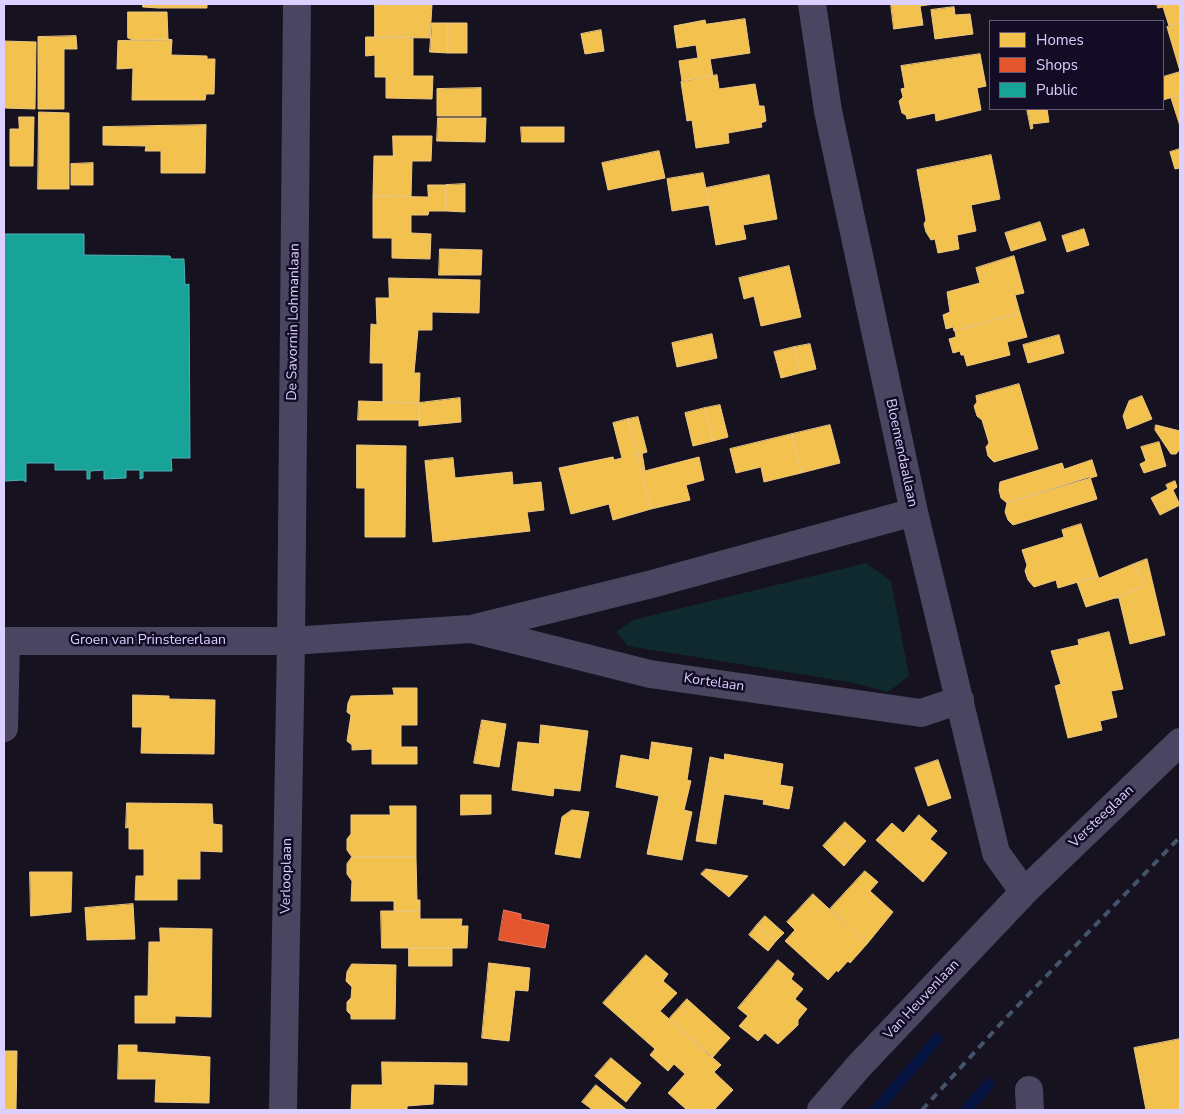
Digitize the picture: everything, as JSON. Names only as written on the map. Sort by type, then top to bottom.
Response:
[{"type":"street","name":"De Savornin Lohmanlaan","points":[[291,641],[297,4]]},
{"type":"street","name":"Bloemendaallaan","points":[[812,4],[828,111],[914,512],[996,853],[1009,874],[1024,892]]},
{"type":"street","name":"Kortelaan","points":[[291,641],[471,629],[652,584],[914,512]]},
{"type":"street","name":"Kortelaan","points":[[471,629],[650,674],[921,713],[960,700]]},
{"type":"street","name":"Groen van Prinstererlaan","points":[[4,728],[5,641],[291,641]]},
{"type":"street","name":"Verlooplaan","points":[[282,1110],[291,641]]},
{"type":"street","name":"Versteeglaan","points":[[1024,892],[1180,742]]},
{"type":"street","name":"Van Heuvenlaan","points":[[821,1110],[859,1066],[1024,892]]},
{"type":"green space","points":[[866,563],[891,581],[909,676],[888,692],[849,682],[628,646],[616,632],[633,620]]},
{"type":"building: Homes","points":[[143,4],[207,4],[207,8],[158,8],[143,7]]},
{"type":"building: Homes","points":[[375,4],[432,4],[430,38],[375,37]]},
{"type":"building: Homes","points":[[891,4],[935,4],[920,6],[923,25],[894,29]]},
{"type":"building: Homes","points":[[1157,4],[1180,4],[1180,23],[1169,26],[1163,7],[1158,8]]},
{"type":"building: Homes","points":[[954,7],[955,15],[970,14],[973,34],[935,39],[931,10]]},
{"type":"building: Homes","points":[[128,12],[167,12],[168,39],[172,40],[133,40],[128,38]]},
{"type":"building: Homes","points":[[745,19],[750,53],[710,59],[713,76],[682,81],[679,61],[698,58],[696,45],[677,48],[674,26],[705,20],[706,24]]},
{"type":"building: Homes","points":[[432,23],[448,23],[448,53],[430,52]]},
{"type":"building: Homes","points":[[448,23],[467,23],[467,53],[448,53]]},
{"type":"building: Homes","points":[[1180,23],[1180,71],[1167,27]]},
{"type":"building: Homes","points":[[601,30],[604,51],[585,54],[581,34]]},
{"type":"building: Homes","points":[[76,36],[77,49],[64,49],[64,109],[38,109],[38,37]]},
{"type":"building: Homes","points":[[366,37],[413,37],[413,76],[433,76],[432,99],[386,98],[386,77],[375,77],[375,55],[366,56]]},
{"type":"building: Homes","points":[[172,40],[171,55],[207,56],[207,59],[215,59],[214,94],[206,94],[205,100],[132,100],[133,68],[117,69],[118,41]]},
{"type":"building: Homes","points":[[4,41],[36,42],[35,109],[4,108]]},
{"type":"building: Homes","points":[[980,54],[986,86],[977,88],[981,110],[936,121],[935,113],[907,119],[906,115],[902,113],[899,101],[903,97],[901,89],[905,88],[901,66]]},
{"type":"building: Homes","points":[[1180,72],[1180,95],[1164,100],[1164,77]]},
{"type":"building: Homes","points":[[717,75],[719,89],[755,84],[759,106],[764,106],[766,121],[761,123],[762,127],[728,133],[729,143],[696,148],[692,120],[687,121],[681,82]]},
{"type":"building: Homes","points":[[481,88],[481,116],[437,116],[437,89]]},
{"type":"building: Homes","points":[[1180,95],[1180,126],[1171,98]]},
{"type":"building: Homes","points":[[1027,110],[1047,110],[1049,122],[1032,124],[1033,128],[1031,129]]},
{"type":"building: Homes","points":[[39,112],[69,113],[69,189],[38,189]]},
{"type":"building: Homes","points":[[19,117],[34,117],[33,166],[10,166],[10,129],[19,129]]},
{"type":"building: Homes","points":[[438,118],[486,118],[485,142],[437,141]]},
{"type":"building: Homes","points":[[206,125],[205,173],[161,173],[161,151],[145,151],[146,146],[103,145],[103,127]]},
{"type":"building: Homes","points":[[521,127],[564,127],[564,142],[522,142]]},
{"type":"building: Homes","points":[[393,136],[432,136],[431,161],[412,161],[411,197],[373,196],[374,156],[393,156]]},
{"type":"building: Homes","points":[[1180,149],[1180,168],[1175,169],[1170,152]]},
{"type":"building: Homes","points":[[659,151],[665,178],[608,190],[602,163]]},
{"type":"building: Homes","points":[[991,155],[1000,199],[971,205],[976,231],[957,235],[959,249],[938,253],[935,239],[931,240],[926,232],[924,224],[926,220],[917,170]]},
{"type":"building: Homes","points":[[93,163],[93,185],[71,185],[71,164]]},
{"type":"building: Homes","points":[[703,173],[709,205],[672,211],[667,179]]},
{"type":"building: Homes","points":[[769,175],[777,219],[743,225],[746,239],[716,245],[706,188]]},
{"type":"building: Homes","points":[[465,184],[465,212],[446,211],[446,185]]},
{"type":"building: Homes","points":[[428,185],[446,185],[446,211],[429,211],[428,215],[411,215],[411,233],[431,234],[430,259],[392,258],[392,238],[373,238],[373,196],[428,197]]},
{"type":"building: Homes","points":[[1040,222],[1046,240],[1011,251],[1005,233]]},
{"type":"building: Homes","points":[[1084,229],[1089,245],[1067,252],[1062,236]]},
{"type":"building: Homes","points":[[440,249],[482,250],[481,275],[439,275]]},
{"type":"building: Homes","points":[[1014,256],[1024,293],[1015,295],[1020,313],[954,331],[953,327],[946,329],[943,315],[950,312],[947,292],[980,283],[976,268]]},
{"type":"building: Homes","points":[[789,266],[801,317],[761,326],[754,296],[744,299],[739,278]]},
{"type":"building: Homes","points":[[389,278],[480,280],[479,313],[432,312],[432,330],[418,330],[414,373],[420,373],[419,403],[383,402],[383,363],[370,363],[371,324],[377,325],[376,298],[389,298]]},
{"type":"building: Homes","points":[[1020,313],[1027,337],[1007,342],[1010,355],[967,366],[964,355],[961,355],[960,351],[953,353],[949,339],[956,337],[955,331]]},
{"type":"building: Homes","points":[[712,334],[717,358],[677,367],[672,343]]},
{"type":"building: Homes","points":[[1059,335],[1064,353],[1028,363],[1023,345]]},
{"type":"building: Homes","points":[[810,344],[816,369],[800,373],[794,347]]},
{"type":"building: Homes","points":[[794,347],[800,373],[781,378],[774,352]]},
{"type":"building: Homes","points":[[1019,384],[1038,449],[994,462],[988,456],[986,447],[989,443],[982,420],[977,416],[974,406],[977,402],[976,396]]},
{"type":"building: Homes","points":[[1142,396],[1152,419],[1127,429],[1123,416],[1129,401]]},
{"type":"building: Homes","points":[[460,398],[461,422],[419,426],[419,403]]},
{"type":"building: Homes","points":[[359,401],[419,403],[419,420],[358,420]]},
{"type":"building: Homes","points":[[720,405],[728,437],[713,441],[705,408]]},
{"type":"building: Homes","points":[[705,408],[713,441],[693,446],[685,413]]},
{"type":"building: Homes","points":[[638,417],[647,452],[637,455],[628,419]]},
{"type":"building: Homes","points":[[628,419],[651,509],[613,520],[609,504],[571,514],[559,468],[613,457],[614,460],[622,458],[613,423]]},
{"type":"building: Homes","points":[[830,425],[840,463],[801,473],[792,434]]},
{"type":"building: Homes","points":[[1156,425],[1180,431],[1180,449],[1176,454],[1171,454],[1155,430]]},
{"type":"building: Homes","points":[[792,434],[801,473],[764,482],[761,467],[736,473],[730,449]]},
{"type":"building: Homes","points":[[1159,442],[1166,466],[1144,473],[1140,464],[1146,461],[1141,447]]},
{"type":"building: Homes","points":[[357,445],[406,446],[405,537],[365,537],[365,488],[357,488]]},
{"type":"building: Homes","points":[[642,453],[645,471],[699,457],[704,480],[686,485],[690,500],[651,509],[637,455]]},
{"type":"building: Homes","points":[[453,458],[455,478],[512,472],[513,485],[541,482],[544,510],[527,512],[530,531],[433,542],[425,461]]},
{"type":"building: Homes","points":[[1092,460],[1097,476],[1007,503],[1001,498],[1000,482],[1062,463],[1064,469]]},
{"type":"building: Homes","points":[[1090,477],[1097,499],[1013,525],[1008,520],[1005,512],[1007,503]]},
{"type":"building: Homes","points":[[1175,481],[1177,487],[1173,490],[1180,505],[1160,515],[1151,498],[1168,489],[1166,485]]},
{"type":"building: Homes","points":[[1081,524],[1098,576],[1058,588],[1056,580],[1034,587],[1028,580],[1025,571],[1027,565],[1022,550],[1064,537],[1062,530]]},
{"type":"building: Homes","points":[[1147,559],[1165,635],[1130,644],[1119,598],[1115,598],[1144,586],[1134,564]]},
{"type":"building: Homes","points":[[1134,564],[1144,586],[1086,607],[1077,582],[1098,576],[1099,578]]},
{"type":"building: Homes","points":[[1109,632],[1123,689],[1111,691],[1117,717],[1100,721],[1102,730],[1068,738],[1055,686],[1061,684],[1051,651],[1079,645],[1078,640]]},
{"type":"building: Homes","points":[[393,688],[417,688],[417,725],[401,725],[401,747],[417,747],[417,764],[372,764],[372,749],[352,750],[352,745],[347,741],[351,715],[347,712],[351,696],[394,695]]},
{"type":"building: Homes","points":[[133,695],[169,696],[169,699],[215,700],[214,754],[141,753],[142,727],[133,727]]},
{"type":"building: Homes","points":[[482,720],[506,724],[499,767],[474,763]]},
{"type":"building: Homes","points":[[541,725],[588,731],[580,791],[554,788],[553,796],[512,790],[518,742],[539,744]]},
{"type":"building: Homes","points":[[652,742],[692,748],[687,780],[691,781],[684,810],[692,812],[682,860],[647,854],[659,796],[616,787],[621,755],[649,760]]},
{"type":"building: Homes","points":[[725,754],[783,764],[780,785],[793,787],[789,809],[763,804],[764,800],[724,794],[716,844],[696,841],[710,757],[724,760]]},
{"type":"building: Homes","points":[[938,760],[951,798],[928,806],[915,768]]},
{"type":"building: Homes","points":[[461,795],[491,795],[491,814],[461,815]]},
{"type":"building: Homes","points":[[127,803],[212,804],[213,824],[222,825],[222,852],[200,851],[200,879],[177,879],[177,900],[135,900],[136,876],[144,876],[144,849],[129,849],[129,827],[126,828]]},
{"type":"building: Homes","points":[[390,806],[416,806],[416,857],[352,857],[347,850],[347,839],[351,834],[351,815],[390,815]]},
{"type":"building: Homes","points":[[572,810],[589,812],[580,858],[555,854],[562,817]]},
{"type":"building: Homes","points":[[919,815],[937,831],[930,839],[947,853],[923,882],[876,840],[892,823],[903,833]]},
{"type":"building: Homes","points":[[845,822],[866,841],[855,853],[834,834]]},
{"type":"building: Homes","points":[[834,834],[855,853],[844,866],[823,846]]},
{"type":"building: Homes","points":[[352,857],[416,857],[417,900],[420,900],[420,911],[394,911],[394,901],[351,901],[352,881],[347,874],[347,864]]},
{"type":"building: Homes","points":[[706,869],[748,876],[729,897],[701,874]]},
{"type":"building: Homes","points":[[865,871],[878,882],[870,891],[893,912],[867,944],[830,909]]},
{"type":"building: Homes","points":[[30,872],[72,872],[71,912],[31,916]]},
{"type":"building: Homes","points":[[813,894],[867,944],[850,963],[848,961],[828,980],[785,941],[795,930],[787,922]]},
{"type":"building: Homes","points":[[133,904],[135,939],[87,940],[85,908]]},
{"type":"building: Homes","points":[[381,911],[420,911],[420,919],[462,919],[461,926],[468,926],[467,948],[382,948]]},
{"type":"building: Homes","points":[[765,916],[784,933],[776,941],[757,925]]},
{"type":"building: Homes","points":[[757,925],[776,941],[768,951],[749,935]]},
{"type":"building: Homes","points":[[160,928],[212,929],[211,1017],[175,1016],[175,1023],[135,1023],[135,996],[148,996],[149,942],[160,942]]},
{"type":"building: Homes","points":[[409,948],[452,948],[452,966],[409,966]]},
{"type":"building: Homes","points":[[646,955],[668,974],[663,981],[677,993],[660,1011],[721,1065],[714,1072],[733,1090],[714,1110],[687,1110],[668,1093],[685,1074],[674,1064],[668,1071],[650,1055],[655,1049],[603,1003]]},
{"type":"building: Homes","points":[[778,960],[794,974],[791,979],[803,989],[795,999],[807,1009],[798,1020],[798,1025],[778,1044],[765,1033],[758,1041],[739,1026],[748,1016],[738,1008]]},
{"type":"building: Homes","points":[[489,963],[530,968],[528,991],[515,990],[509,1041],[482,1038]]},
{"type":"building: Homes","points":[[352,964],[396,965],[395,1019],[351,1019],[351,1015],[347,1011],[347,1002],[351,998],[352,987],[346,981],[347,972]]},
{"type":"building: Homes","points":[[687,999],[730,1038],[712,1058],[669,1019]]},
{"type":"building: Homes","points":[[1180,1039],[1180,1110],[1146,1110],[1134,1048]]},
{"type":"building: Homes","points":[[119,1045],[137,1045],[137,1052],[210,1057],[209,1103],[155,1102],[156,1079],[118,1079]]},
{"type":"building: Homes","points":[[4,1051],[17,1051],[16,1110],[4,1110]]},
{"type":"building: Homes","points":[[611,1058],[641,1083],[626,1102],[595,1076]]},
{"type":"building: Homes","points":[[382,1062],[467,1063],[467,1085],[434,1084],[433,1104],[407,1106],[407,1110],[351,1110],[352,1085],[382,1085]]},
{"type":"building: Homes","points":[[596,1085],[627,1110],[593,1110],[582,1102]]},
{"type":"building: Shops","points":[[504,910],[521,914],[521,919],[549,925],[545,948],[499,940]]},
{"type":"building: Public","points":[[4,234],[84,234],[84,255],[170,256],[171,259],[184,259],[185,285],[189,284],[190,458],[171,458],[172,471],[143,471],[143,478],[140,479],[140,470],[126,470],[126,478],[104,479],[104,470],[90,471],[90,479],[87,479],[87,470],[55,470],[55,463],[26,463],[26,482],[23,480],[5,481]]},
{"type":"waterway","points":[[876,1110],[937,1039]]},
{"type":"waterway","points":[[966,1110],[989,1084]]},
{"type":"railway","points":[[922,1110],[1004,1020],[1180,837]]}]
